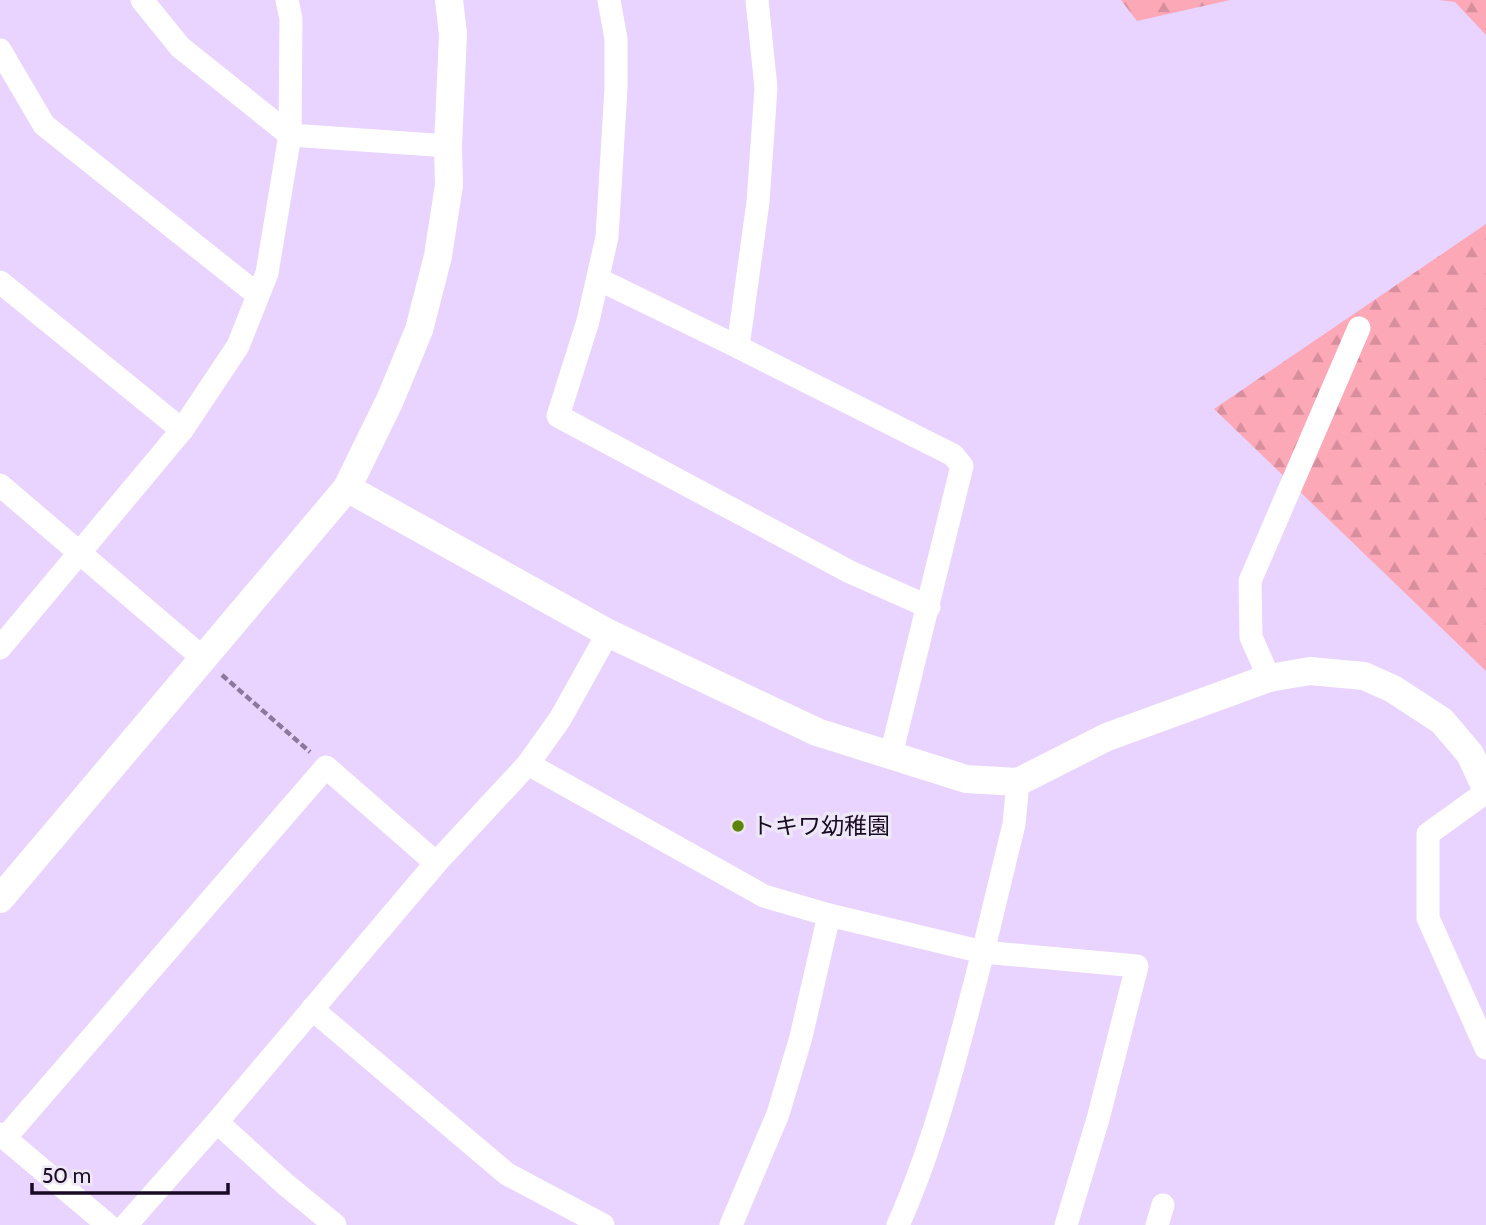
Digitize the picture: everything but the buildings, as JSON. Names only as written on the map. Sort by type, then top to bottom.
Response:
[{"type":"street","points":[[142,0],[180,47],[290,135],[448,146]]},
{"type":"street","points":[[0,648],[182,430],[238,346],[267,274],[290,135],[291,19],[287,0]]},
{"type":"street","points":[[0,899],[347,488],[390,400],[419,330],[440,244],[449,185],[453,34],[449,0]]},
{"type":"street","points":[[609,0],[616,39],[616,88],[607,237],[588,321],[558,416],[850,572],[929,607]]},
{"type":"street","points":[[738,347],[758,202],[766,88],[757,0]]},
{"type":"street","points":[[0,50],[44,125],[258,295]]},
{"type":"street","points":[[598,278],[953,455],[962,466],[891,755]]},
{"type":"street","points":[[0,282],[182,430]]},
{"type":"street","points":[[1269,678],[1251,637],[1250,581],[1359,328]]},
{"type":"street","points":[[0,485],[204,659]]},
{"type":"street","points":[[347,488],[608,632],[817,732],[966,779],[1018,782],[1107,737],[1269,678],[1310,671],[1364,677],[1393,689],[1448,727],[1469,754],[1486,790],[1428,834],[1428,918],[1486,1048]]},
{"type":"street","points":[[126,1225],[218,1122],[436,863],[528,764],[560,719],[608,632]]},
{"type":"street","points":[[528,764],[764,896],[829,915],[983,952],[1137,966],[1098,1119],[1066,1225]]},
{"type":"street","points":[[108,1225],[2,1136],[326,767],[436,863]]},
{"type":"street","points":[[898,1225],[919,1177],[946,1093],[1014,824],[1018,782]]},
{"type":"street","points":[[731,1225],[778,1114],[801,1037],[829,915]]},
{"type":"street","points":[[312,1009],[506,1174],[603,1225]]},
{"type":"street","points":[[218,1122],[285,1184],[335,1225]]},
{"type":"path","points":[[204,659],[326,767]]},
{"type":"green space","points":[[1121,0],[1230,0],[1137,21]]},
{"type":"green space","points":[[1439,0],[1486,0],[1486,35],[1455,2]]},
{"type":"green space","points":[[1486,224],[1486,671],[1214,409]]},
{"type":"place","name":"トキワ幼稚園","points":[[738,826]]}]
